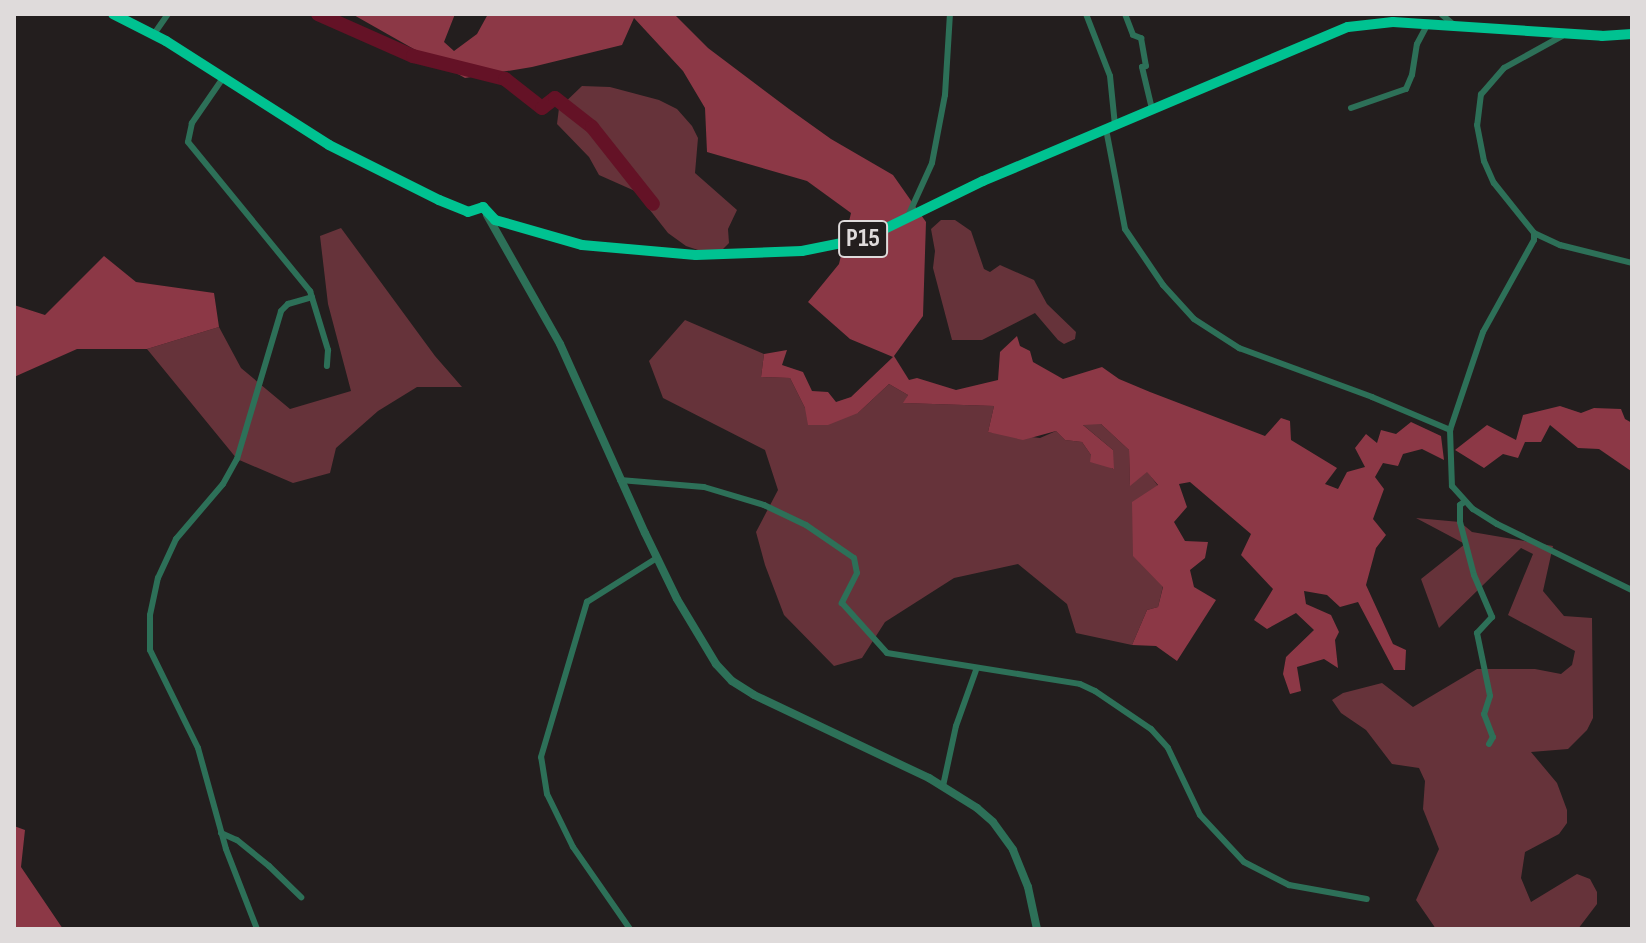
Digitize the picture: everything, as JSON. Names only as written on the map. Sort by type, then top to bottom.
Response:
[{"type":"main road","name":"P15","points":[[113,14],[154,34],[329,145],[394,179],[468,212],[483,207],[495,220],[568,241],[611,249],[689,255],[823,248],[866,238],[906,221],[951,196],[1110,127],[1329,34],[1358,25],[1392,18],[1568,32],[1630,32]]},
{"type":"street","points":[[154,34],[168,14]]},
{"type":"street","points":[[906,221],[932,163],[945,95],[950,14]]},
{"type":"street","points":[[1086,14],[1110,76],[1110,127],[1119,209],[1131,241],[1163,285],[1194,319],[1239,348],[1450,430]]},
{"type":"street","points":[[1125,14],[1133,35],[1141,38],[1146,66],[1142,67],[1152,109]]},
{"type":"street","points":[[1441,14],[1453,24]]},
{"type":"street","points":[[1351,108],[1406,89],[1412,75],[1417,44],[1428,23]]},
{"type":"street","points":[[1568,32],[1504,68],[1485,87],[1479,103],[1479,140],[1489,174],[1534,233],[1560,245],[1632,263]]},
{"type":"street","points":[[223,78],[192,123],[188,142],[312,297],[328,350],[327,366]]},
{"type":"street","points":[[483,207],[560,344],[657,558],[710,657],[732,681],[943,786],[993,822],[1013,850],[1028,887],[1037,929]]},
{"type":"street","points":[[1534,233],[1534,240],[1483,332],[1450,430],[1452,486],[1464,502],[1497,524],[1630,588]]},
{"type":"street","points":[[257,929],[221,833],[198,748],[150,650],[153,594],[176,539],[223,484],[237,459],[281,311],[288,304],[312,297]]},
{"type":"street","points":[[620,480],[704,487],[764,505],[806,525],[854,558],[857,573],[842,603],[887,653],[976,670],[1080,684],[1095,691],[1151,729],[1168,748],[1200,815],[1244,862],[1289,885],[1367,899]]},
{"type":"street","points":[[1464,502],[1460,505],[1460,522],[1474,575],[1492,617],[1477,633],[1490,696],[1484,714],[1493,737],[1489,744]]},
{"type":"street","points":[[630,929],[590,876],[565,834],[547,794],[541,757],[587,602],[594,594],[657,558]]},
{"type":"street","points":[[943,786],[956,726],[976,670]]},
{"type":"street","points":[[221,833],[237,840],[301,897]]},
{"type":"shaded area","points":[[352,14],[455,14],[444,42],[454,51],[477,34],[488,14],[674,14],[708,48],[789,109],[831,139],[893,175],[926,222],[923,316],[894,356],[909,380],[917,378],[956,390],[998,380],[1000,352],[1017,336],[1020,346],[1030,351],[1033,362],[1063,379],[1102,367],[1119,379],[1265,436],[1281,418],[1290,421],[1291,440],[1337,468],[1325,484],[1338,489],[1347,472],[1365,467],[1355,448],[1366,434],[1377,443],[1381,430],[1396,434],[1411,422],[1441,436],[1444,460],[1422,449],[1403,454],[1398,466],[1383,463],[1375,477],[1384,489],[1373,519],[1386,535],[1376,548],[1366,585],[1393,644],[1406,650],[1405,670],[1394,670],[1358,602],[1340,607],[1327,595],[1304,591],[1306,604],[1331,615],[1339,632],[1335,640],[1338,668],[1324,659],[1297,667],[1301,691],[1290,694],[1283,674],[1286,657],[1314,630],[1296,613],[1267,629],[1254,620],[1273,589],[1241,555],[1251,534],[1190,482],[1179,484],[1187,507],[1174,522],[1185,541],[1208,542],[1205,558],[1190,570],[1194,587],[1216,600],[1177,661],[1156,646],[1132,645],[1147,610],[1158,607],[1163,587],[1133,556],[1132,502],[1158,485],[1147,472],[1130,486],[1129,450],[1101,424],[1083,425],[1113,450],[1114,469],[1090,462],[1091,455],[1082,442],[1065,440],[1056,431],[1023,440],[988,432],[994,406],[903,403],[908,395],[889,384],[858,413],[828,425],[808,425],[805,408],[790,378],[761,377],[764,354],[787,350],[782,365],[803,372],[812,391],[828,392],[836,402],[851,397],[893,357],[850,339],[808,302],[839,264],[851,213],[807,181],[707,152],[705,108],[683,71],[634,18],[622,45],[532,67],[465,78]]},
{"type":"shaded area","points":[[582,86],[610,87],[659,100],[677,109],[692,126],[698,138],[695,173],[737,210],[728,229],[729,243],[722,250],[701,251],[686,246],[668,233],[635,191],[599,175],[589,157],[557,124],[559,108]]},
{"type":"shaded area","points":[[941,220],[955,220],[971,231],[984,269],[990,272],[1000,265],[1034,280],[1047,304],[1076,332],[1075,339],[1064,344],[1035,313],[982,340],[952,340],[933,268],[935,251],[931,229]]},
{"type":"shaded area","points":[[341,228],[435,356],[462,387],[417,387],[378,411],[336,448],[330,473],[293,483],[237,459],[147,349],[219,327],[241,368],[290,409],[351,391],[328,304],[320,236]]},
{"type":"shaded area","points":[[104,256],[136,282],[214,293],[219,327],[147,349],[77,349],[14,377],[14,305],[45,315]]},
{"type":"shaded area","points":[[685,320],[764,354],[761,377],[790,378],[805,408],[858,413],[889,384],[908,395],[904,403],[994,406],[988,432],[1040,438],[1056,431],[1065,440],[1082,442],[1091,455],[1113,469],[1113,450],[1082,424],[1101,424],[1129,450],[1130,485],[1147,471],[1158,486],[1163,586],[1158,607],[1147,610],[1132,645],[1076,633],[1067,604],[1018,564],[954,578],[885,622],[862,658],[834,666],[784,615],[765,565],[756,532],[778,490],[765,450],[663,398],[649,361]]},
{"type":"shaded area","points":[[1560,406],[1581,413],[1594,408],[1621,409],[1625,419],[1632,423],[1631,471],[1599,449],[1578,448],[1550,425],[1541,442],[1525,442],[1518,458],[1503,454],[1484,468],[1455,450],[1487,425],[1516,440],[1523,415]]},
{"type":"shaded area","points":[[1416,518],[1460,522],[1472,532],[1553,546],[1543,591],[1564,616],[1592,618],[1593,718],[1587,730],[1568,749],[1531,752],[1557,783],[1567,810],[1567,823],[1559,834],[1525,852],[1521,878],[1531,902],[1577,874],[1590,879],[1597,892],[1597,904],[1578,929],[1436,929],[1416,900],[1439,849],[1423,809],[1425,781],[1419,768],[1392,764],[1366,730],[1341,713],[1332,700],[1343,693],[1382,683],[1413,707],[1477,669],[1535,669],[1561,674],[1572,665],[1575,651],[1508,615],[1533,554],[1521,548],[1439,628],[1421,579],[1465,544]]},
{"type":"shaded area","points":[[14,826],[25,830],[21,867],[63,929],[14,929]]},
{"type":"waterway","points":[[318,14],[413,56],[505,79],[542,108],[555,98],[592,127],[653,204]]}]
